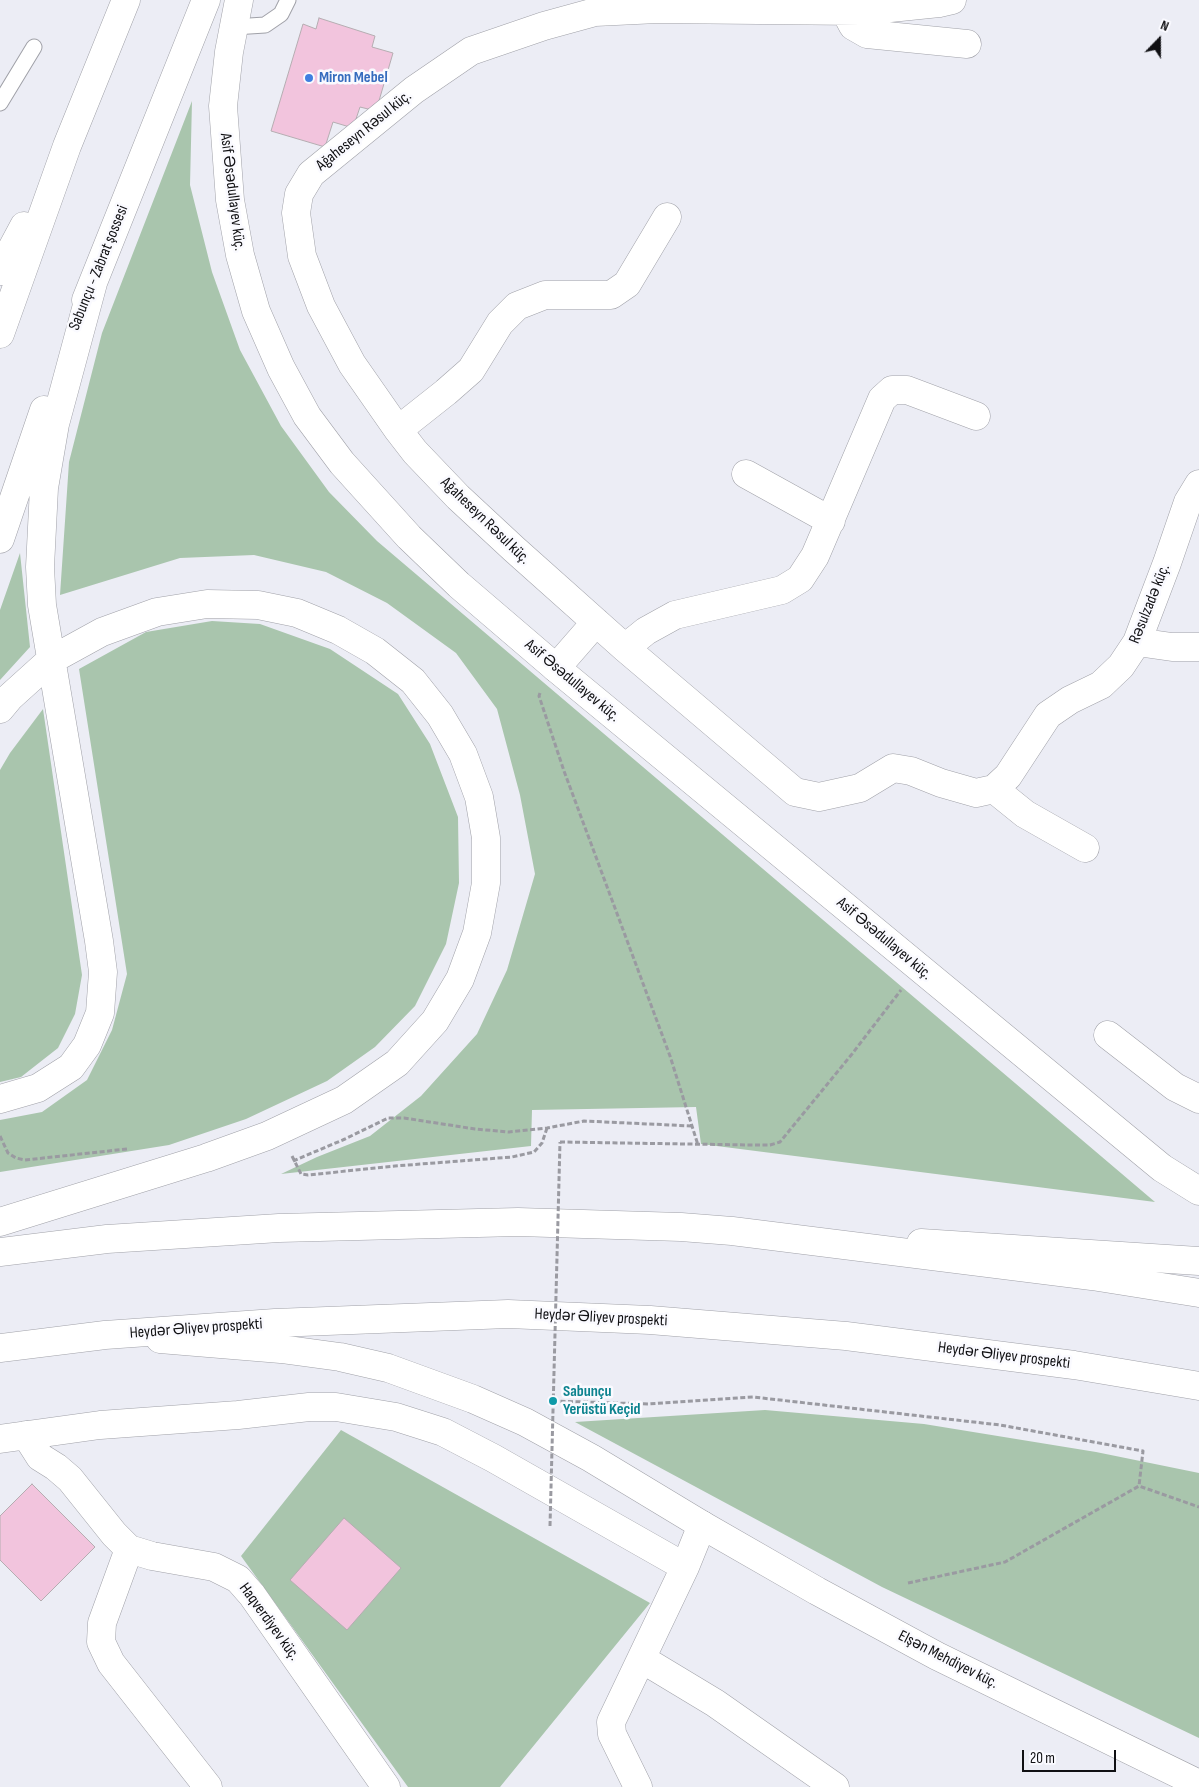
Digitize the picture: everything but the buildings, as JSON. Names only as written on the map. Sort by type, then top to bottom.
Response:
[{"type":"main road","points":[[0,334],[67,146],[126,0]]},
{"type":"main road","name":"Sabunçu - Zabrat şossesi","points":[[0,539],[45,405],[206,0]]},
{"type":"main road","name":"Asif Əsədullayev küç.","points":[[239,0],[228,52],[223,106],[230,200],[240,255],[256,311],[281,368],[307,416],[342,463],[409,537],[459,585],[556,668],[1162,1168],[1199,1191]]},
{"type":"main road","name":"Ağaheseyn Rəsul küç.","points":[[952,0],[861,11],[657,9],[595,12],[544,26],[471,51],[414,90],[311,174],[299,194],[296,213],[302,256],[321,306],[352,364],[415,452],[458,497],[596,622],[794,792],[819,797],[860,788],[893,768],[911,771],[941,783],[976,793],[994,789]]},
{"type":"main road","points":[[845,11],[853,26],[867,34],[966,44]]},
{"type":"main road","points":[[0,270],[67,146]]},
{"type":"main road","points":[[398,430],[471,370],[500,323],[517,306],[544,296],[610,295],[627,284],[667,217]]},
{"type":"main road","points":[[0,1099],[38,1088],[70,1067],[86,1045],[100,1013],[103,972],[100,941],[42,605],[40,567],[44,488],[55,424],[93,283]]},
{"type":"main road","points":[[625,648],[646,631],[675,615],[782,590],[800,579],[815,556],[831,521],[882,399],[892,390],[907,390],[976,416]]},
{"type":"main road","points":[[746,474],[831,521]]},
{"type":"main road","name":"Rəsulzadə küç.","points":[[994,789],[1008,776],[1048,715],[1070,700],[1100,685],[1121,666],[1137,642],[1188,502],[1199,484]]},
{"type":"main road","points":[[0,709],[10,697],[51,660],[102,632],[157,612],[207,604],[258,605],[297,613],[338,630],[375,650],[413,681],[440,715],[463,754],[479,797],[486,838],[486,883],[477,933],[460,979],[435,1021],[397,1063],[344,1100],[267,1136],[206,1158],[0,1222]]},
{"type":"main road","points":[[556,668],[596,622]]},
{"type":"main road","points":[[1137,642],[1172,647],[1199,647]]},
{"type":"main road","points":[[994,789],[1025,814],[1085,848]]},
{"type":"main road","points":[[1108,1035],[1175,1087],[1199,1099]]},
{"type":"main road","points":[[0,1252],[107,1239],[279,1228],[518,1222],[681,1227],[1199,1261]]},
{"type":"main road","points":[[732,1231],[1092,1276],[1199,1293]]},
{"type":"main road","name":"Heydər Əliyev prospekti","points":[[0,1348],[105,1336],[275,1323],[508,1314],[650,1320],[846,1336],[1074,1365],[1199,1386]]},
{"type":"main road","name":"Elşən Mehdiyev küç.","points":[[105,1336],[281,1349],[340,1357],[388,1368],[434,1383],[525,1422],[591,1458],[817,1591],[937,1656],[1199,1784]]},
{"type":"main road","points":[[13,1437],[100,1425],[238,1415],[309,1407],[336,1407],[396,1416],[443,1432],[494,1458],[685,1567]]},
{"type":"main road","name":"Haqverdiyev küç.","points":[[13,1437],[70,1479],[114,1534],[129,1549],[152,1556],[214,1567],[238,1579],[252,1595],[386,1787]]},
{"type":"main road","points":[[638,1787],[612,1734],[611,1722],[685,1567],[702,1525]]},
{"type":"main road","points":[[129,1549],[102,1623],[101,1642],[111,1662],[208,1787]]},
{"type":"main road","points":[[642,1659],[714,1703],[834,1787]]},
{"type":"lane","points":[[234,27],[265,25],[281,14],[288,0]]},
{"type":"lane","points":[[0,103],[34,47]]},
{"type":"path","points":[[556,668],[545,680],[539,696],[564,771],[670,1056],[698,1145]]},
{"type":"path","points":[[550,1526],[560,1142],[770,1145],[780,1142],[852,1054],[898,993],[920,969]]},
{"type":"path","points":[[293,1161],[388,1118],[404,1118],[475,1129],[509,1132],[547,1128],[584,1121],[692,1126]]},
{"type":"path","points":[[553,1401],[648,1404],[753,1397],[1000,1425],[1143,1451],[1139,1486]]},
{"type":"path","points":[[908,1583],[1005,1562],[1139,1486],[1199,1507]]},
{"type":"green space","points":[[192,101],[190,185],[212,272],[240,350],[281,426],[329,492],[377,541],[1155,1202],[701,1144],[696,1107],[532,1110],[531,1146],[281,1174],[370,1136],[421,1096],[477,1034],[507,970],[535,874],[520,795],[497,709],[456,653],[387,603],[326,572],[254,555],[180,558],[60,595],[69,462],[102,333]]},
{"type":"green space","points":[[20,553],[30,647],[0,680],[0,610]]},
{"type":"green space","points":[[212,621],[260,624],[330,649],[398,694],[430,744],[458,817],[459,883],[446,944],[415,1006],[375,1047],[327,1081],[246,1119],[169,1145],[0,1172],[0,1120],[42,1112],[87,1080],[112,1030],[127,974],[79,669],[146,632]]},
{"type":"green space","points":[[43,709],[82,975],[75,1014],[58,1048],[21,1077],[0,1082],[0,770],[10,753]]},
{"type":"green space","points":[[765,1410],[924,1424],[1096,1452],[1199,1473],[1199,1738],[882,1587],[575,1422]]},
{"type":"green space","points":[[341,1430],[650,1603],[500,1787],[408,1787],[241,1556]]},
{"type":"place","name":"Miron Mebel","points":[[309,78]]},
{"type":"place","name":"Sabunçu Yerüstü Keçid","points":[[553,1401]]}]
